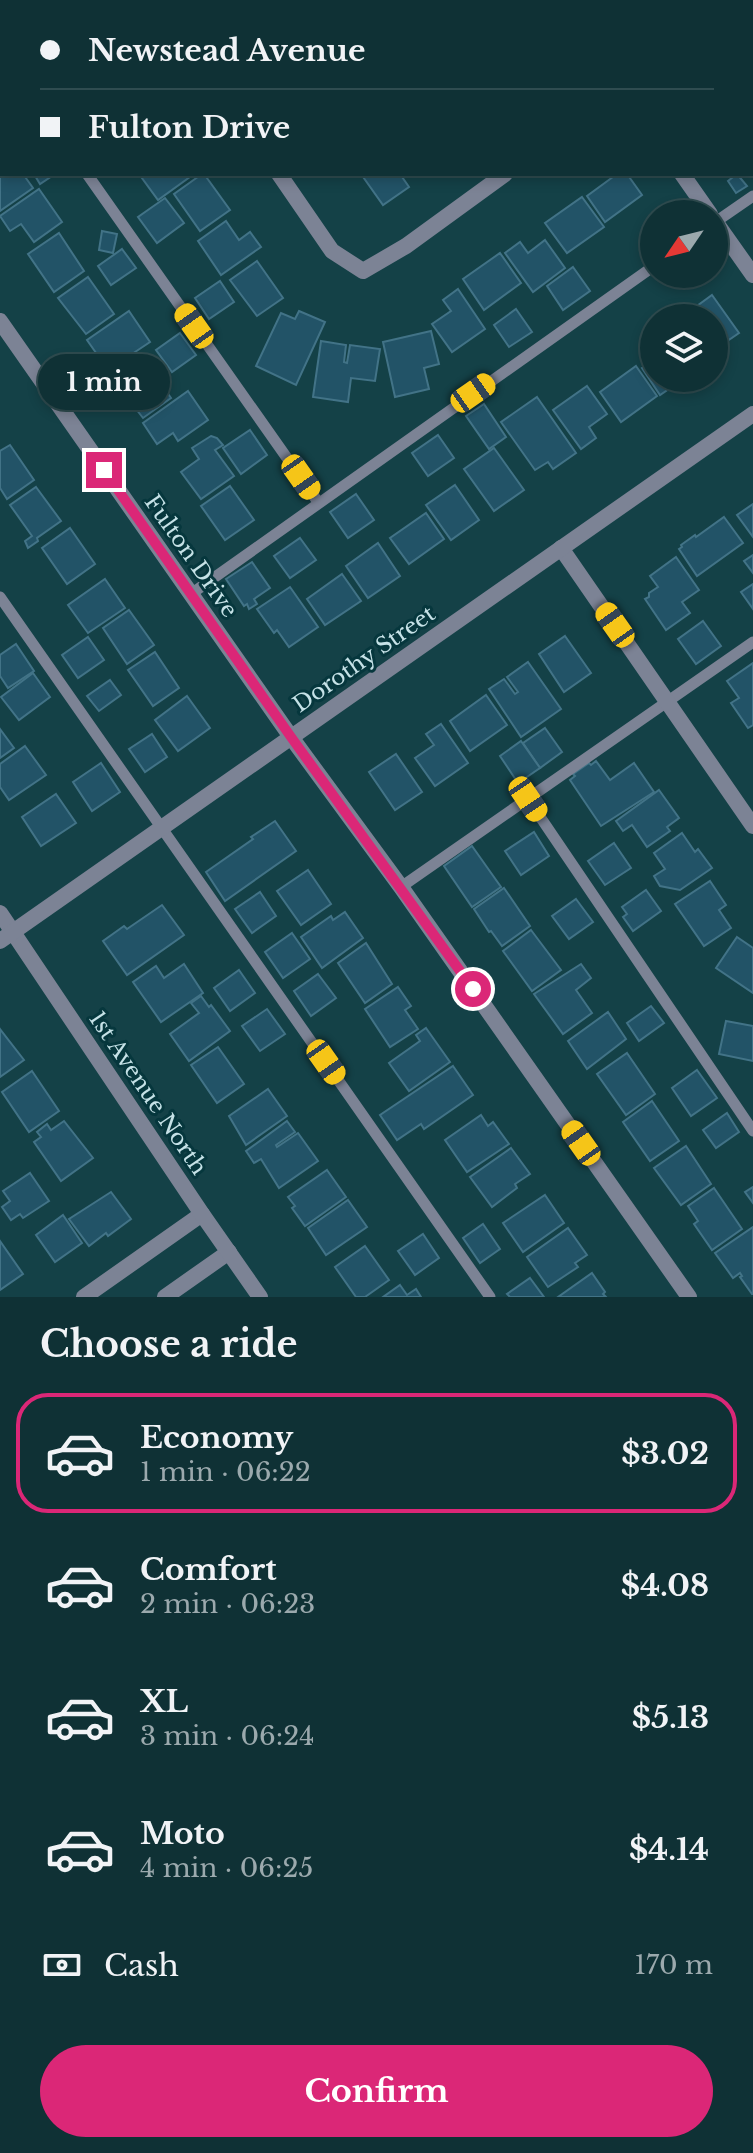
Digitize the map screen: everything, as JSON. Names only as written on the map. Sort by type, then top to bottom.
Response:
[{"type":"street","points":[[280,176],[332,251],[363,271],[406,246],[487,179]]},
{"type":"street","points":[[683,176],[700,200]]},
{"type":"street","points":[[728,240],[753,275]]},
{"type":"street","name":"Fulton Drive","points":[[0,321],[689,1297]]},
{"type":"street","name":"Dorothy Street","points":[[6,936],[753,414]]},
{"type":"street","points":[[561,548],[753,826]]},
{"type":"street","name":"1st Avenue North","points":[[0,913],[6,936],[260,1297]]},
{"type":"street","points":[[84,1297],[202,1214]]},
{"type":"street","points":[[165,1297],[229,1252]]},
{"type":"lane","points":[[88,176],[318,502]]},
{"type":"lane","points":[[728,211],[753,196]]},
{"type":"lane","points":[[191,594],[640,276]]},
{"type":"lane","points":[[0,597],[490,1297]]},
{"type":"lane","points":[[401,887],[753,642]]},
{"type":"lane","points":[[528,799],[753,1131]]},
{"type":"building","points":[[0,176],[24,176],[33,188],[0,211]]},
{"type":"building","points":[[35,176],[52,176],[40,184]]},
{"type":"building","points":[[140,176],[191,176],[158,200]]},
{"type":"building","points":[[199,176],[205,176],[230,210],[200,231],[174,194]]},
{"type":"building","points":[[362,176],[401,176],[409,187],[383,205]]},
{"type":"building","points":[[614,176],[628,176],[642,195],[605,222],[587,196]]},
{"type":"building","points":[[739,176],[747,186],[736,193],[728,181]]},
{"type":"building","points":[[39,189],[62,222],[34,242],[21,224],[10,231],[0,216]]},
{"type":"building","points":[[582,197],[604,227],[567,253],[545,223]]},
{"type":"building","points":[[165,198],[184,223],[157,243],[138,217]]},
{"type":"building","points":[[226,221],[239,240],[250,232],[261,247],[221,275],[198,241]]},
{"type":"building","points":[[102,231],[117,234],[113,253],[99,250]]},
{"type":"building","points":[[59,233],[84,271],[54,292],[28,254]]},
{"type":"building","points":[[545,240],[565,268],[533,292],[505,253],[520,242],[528,253]]},
{"type":"building","points":[[122,249],[136,268],[111,285],[98,266]]},
{"type":"building","points":[[500,253],[521,283],[484,310],[463,279]]},
{"type":"building","points":[[257,261],[283,298],[257,316],[230,280]]},
{"type":"building","points":[[573,267],[590,291],[563,310],[547,286]]},
{"type":"building","points":[[88,277],[114,314],[86,334],[58,298]]},
{"type":"building","points":[[220,281],[234,302],[209,319],[195,298]]},
{"type":"building","points":[[458,289],[485,329],[452,352],[432,324],[451,311],[443,300]]},
{"type":"building","points":[[712,295],[718,304],[700,304]]},
{"type":"building","points":[[516,309],[532,332],[509,347],[494,325]]},
{"type":"building","points":[[129,311],[150,342],[108,370],[87,340]]},
{"type":"building","points":[[299,311],[325,322],[296,385],[256,366],[281,313],[295,319]]},
{"type":"building","points":[[728,318],[739,333],[728,340]]},
{"type":"building","points":[[431,331],[439,364],[424,368],[429,389],[395,397],[383,342]]},
{"type":"building","points":[[180,333],[196,355],[172,372],[156,350]]},
{"type":"building","points":[[321,341],[346,345],[344,362],[347,363],[350,345],[380,349],[375,381],[351,378],[348,402],[313,397]]},
{"type":"building","points":[[145,361],[171,398],[143,418],[115,382]]},
{"type":"building","points":[[636,366],[640,372],[640,392],[654,392],[657,396],[621,422],[600,392]]},
{"type":"building","points":[[587,386],[607,414],[589,427],[596,438],[581,449],[553,410]]},
{"type":"building","points":[[188,391],[208,420],[178,441],[173,433],[157,444],[143,423]]},
{"type":"building","points":[[537,397],[576,453],[553,469],[548,462],[535,470],[501,422]]},
{"type":"building","points":[[484,404],[506,437],[489,449],[466,416]]},
{"type":"building","points":[[250,430],[267,455],[241,474],[223,448]]},
{"type":"building","points":[[438,435],[454,458],[428,476],[412,453]]},
{"type":"building","points":[[211,436],[223,445],[215,450],[234,476],[201,499],[181,472],[199,459],[192,448]]},
{"type":"building","points":[[10,445],[34,480],[7,499],[0,488],[0,451]]},
{"type":"building","points":[[494,448],[524,490],[494,511],[464,469]]},
{"type":"building","points":[[455,485],[479,520],[451,540],[426,505]]},
{"type":"building","points":[[230,486],[254,520],[225,540],[201,506]]},
{"type":"building","points":[[36,487],[61,521],[28,548],[25,541],[32,536],[10,505]]},
{"type":"building","points":[[356,494],[374,520],[348,538],[330,512]]},
{"type":"building","points":[[753,504],[753,537],[737,515]]},
{"type":"building","points":[[426,513],[444,539],[409,564],[390,538]]},
{"type":"building","points":[[724,517],[743,543],[697,576],[679,549]]},
{"type":"building","points":[[70,528],[95,564],[67,584],[42,548]]},
{"type":"building","points":[[300,538],[316,560],[290,578],[274,556]]},
{"type":"building","points":[[378,543],[400,576],[368,598],[346,566]]},
{"type":"building","points":[[753,555],[753,573],[744,561]]},
{"type":"building","points":[[676,557],[699,590],[682,602],[690,613],[666,630],[645,599],[658,587],[650,576]]},
{"type":"building","points":[[252,562],[270,588],[254,599],[257,604],[249,609],[226,579]]},
{"type":"building","points":[[342,574],[361,601],[325,625],[307,599]]},
{"type":"building","points":[[105,579],[125,608],[88,633],[68,605]]},
{"type":"building","points":[[753,584],[753,609],[741,592]]},
{"type":"building","points":[[290,587],[318,627],[289,647],[277,630],[274,633],[257,609]]},
{"type":"building","points":[[129,610],[154,645],[127,664],[103,628]]},
{"type":"building","points":[[703,621],[721,646],[696,664],[678,639]]},
{"type":"building","points":[[565,636],[591,673],[564,692],[539,654]]},
{"type":"building","points":[[88,637],[104,660],[78,678],[62,655]]},
{"type":"building","points":[[16,644],[34,671],[8,688],[0,676],[0,655]]},
{"type":"building","points":[[155,652],[179,688],[153,706],[128,670]]},
{"type":"building","points":[[528,662],[561,709],[521,737],[489,689],[504,679],[515,694],[518,692],[507,677]]},
{"type":"building","points":[[753,663],[753,725],[748,728],[731,703],[739,698],[727,681]]},
{"type":"building","points":[[33,673],[50,697],[19,720],[1,697]]},
{"type":"building","points":[[110,680],[121,695],[99,711],[87,696]]},
{"type":"building","points":[[486,695],[507,725],[470,751],[450,721]]},
{"type":"building","points":[[187,696],[210,728],[178,751],[155,720]]},
{"type":"building","points":[[441,724],[468,763],[435,786],[415,758],[434,745],[426,734]]},
{"type":"building","points":[[545,728],[562,752],[540,768],[523,743]]},
{"type":"building","points":[[0,729],[14,748],[0,758]]},
{"type":"building","points":[[152,734],[167,757],[145,772],[129,749]]},
{"type":"building","points":[[521,741],[540,768],[518,783],[500,756]]},
{"type":"building","points":[[25,746],[46,775],[9,800],[0,787],[0,764]]},
{"type":"building","points":[[396,754],[422,792],[395,810],[369,772]]},
{"type":"building","points":[[596,761],[610,780],[634,763],[654,792],[601,826],[570,780],[575,776],[573,774]]},
{"type":"building","points":[[101,763],[120,792],[92,811],[73,782]]},
{"type":"building","points":[[659,790],[679,818],[667,827],[670,831],[647,847],[632,825],[623,831],[616,821]]},
{"type":"building","points":[[56,794],[76,823],[41,846],[22,817]]},
{"type":"building","points":[[275,821],[296,851],[225,901],[206,872]]},
{"type":"building","points":[[534,832],[549,856],[521,875],[505,851]]},
{"type":"building","points":[[682,833],[695,852],[698,849],[712,868],[680,890],[660,886],[654,876],[665,869],[654,853]]},
{"type":"building","points":[[614,843],[631,868],[605,885],[588,861]]},
{"type":"building","points":[[472,846],[501,887],[472,907],[444,866]]},
{"type":"building","points":[[308,870],[331,904],[301,925],[277,891]]},
{"type":"building","points":[[710,881],[726,905],[719,910],[731,928],[704,946],[675,904]]},
{"type":"building","points":[[504,888],[530,926],[502,946],[474,909]]},
{"type":"building","points":[[646,890],[661,911],[633,931],[623,917],[627,914],[622,907]]},
{"type":"building","points":[[260,892],[276,916],[252,933],[235,909]]},
{"type":"building","points":[[576,899],[593,922],[569,939],[552,916]]},
{"type":"building","points":[[162,905],[184,935],[127,975],[103,941]]},
{"type":"building","points":[[345,912],[363,938],[322,968],[301,937],[331,916],[333,920]]},
{"type":"building","points":[[531,930],[561,970],[532,991],[503,951]]},
{"type":"building","points":[[292,933],[310,959],[283,978],[265,952]]},
{"type":"building","points":[[737,937],[753,948],[753,993],[716,968]]},
{"type":"building","points":[[366,943],[392,984],[365,1003],[338,963]]},
{"type":"building","points":[[184,964],[203,993],[161,1022],[133,982],[156,966],[164,978]]},
{"type":"building","points":[[581,964],[591,978],[576,990],[592,1013],[563,1034],[534,994]]},
{"type":"building","points":[[239,970],[255,993],[230,1011],[214,988]]},
{"type":"building","points":[[318,974],[336,998],[311,1016],[294,991]]},
{"type":"building","points":[[398,987],[411,1006],[405,1010],[418,1029],[390,1047],[365,1009]]},
{"type":"building","points":[[201,996],[230,1031],[189,1061],[170,1034],[199,1013],[191,1003]]},
{"type":"building","points":[[651,1006],[664,1023],[639,1041],[627,1023]]},
{"type":"building","points":[[267,1009],[285,1034],[260,1051],[242,1026]]},
{"type":"building","points":[[608,1012],[626,1039],[587,1069],[568,1041]]},
{"type":"building","points":[[726,1021],[753,1026],[753,1061],[719,1054]]},
{"type":"building","points":[[426,1028],[450,1062],[409,1091],[389,1063],[420,1041],[416,1035]]},
{"type":"building","points":[[0,1029],[24,1060],[0,1077]]},
{"type":"building","points":[[218,1047],[244,1084],[217,1103],[191,1065]]},
{"type":"building","points":[[627,1053],[655,1094],[626,1115],[597,1074]]},
{"type":"building","points":[[453,1066],[473,1095],[424,1129],[421,1124],[397,1140],[380,1115]]},
{"type":"building","points":[[697,1070],[717,1098],[691,1116],[672,1088]]},
{"type":"building","points":[[32,1071],[59,1111],[29,1132],[2,1092]]},
{"type":"building","points":[[268,1089],[287,1116],[246,1145],[229,1116]]},
{"type":"building","points":[[652,1101],[679,1141],[650,1161],[623,1122]]},
{"type":"building","points":[[727,1113],[739,1132],[716,1148],[703,1130]]},
{"type":"building","points":[[481,1115],[488,1126],[493,1122],[509,1144],[467,1172],[445,1140]]},
{"type":"building","points":[[64,1121],[93,1158],[61,1181],[34,1142],[41,1137],[37,1132],[47,1124],[51,1130]]},
{"type":"building","points":[[287,1121],[295,1132],[277,1147],[298,1133],[318,1161],[279,1188],[261,1159],[254,1163],[246,1151]]},
{"type":"building","points":[[686,1146],[711,1184],[681,1205],[654,1168]]},
{"type":"building","points":[[511,1148],[530,1174],[492,1207],[470,1177]]},
{"type":"building","points":[[327,1170],[346,1197],[305,1226],[288,1197]]},
{"type":"building","points":[[30,1173],[49,1201],[23,1218],[20,1214],[11,1220],[2,1207],[10,1201],[3,1191]]},
{"type":"building","points":[[753,1187],[753,1203],[745,1192]]},
{"type":"building","points":[[714,1188],[742,1229],[712,1250],[694,1224],[698,1221],[688,1206]]},
{"type":"building","points":[[111,1192],[131,1219],[89,1246],[69,1219]]},
{"type":"building","points":[[545,1195],[564,1223],[523,1252],[503,1223]]},
{"type":"building","points":[[348,1200],[367,1227],[326,1255],[308,1228]]},
{"type":"building","points":[[63,1215],[82,1243],[55,1262],[36,1235]]},
{"type":"building","points":[[483,1224],[500,1249],[480,1263],[463,1238]]},
{"type":"building","points":[[753,1227],[752,1294],[740,1273],[733,1278],[715,1253]]},
{"type":"building","points":[[568,1228],[587,1255],[575,1263],[578,1267],[548,1287],[527,1257]]},
{"type":"building","points":[[423,1234],[439,1258],[415,1275],[398,1251]]},
{"type":"building","points":[[0,1241],[23,1274],[0,1290]]},
{"type":"building","points":[[365,1246],[389,1280],[365,1297],[356,1297],[335,1267]]},
{"type":"building","points":[[592,1273],[606,1297],[558,1297]]},
{"type":"building","points":[[530,1278],[544,1297],[510,1297],[507,1294]]},
{"type":"building","points":[[400,1285],[407,1295],[416,1289],[421,1297],[383,1297]]},
{"type":"route","points":[[104,470],[473,989]]}]
